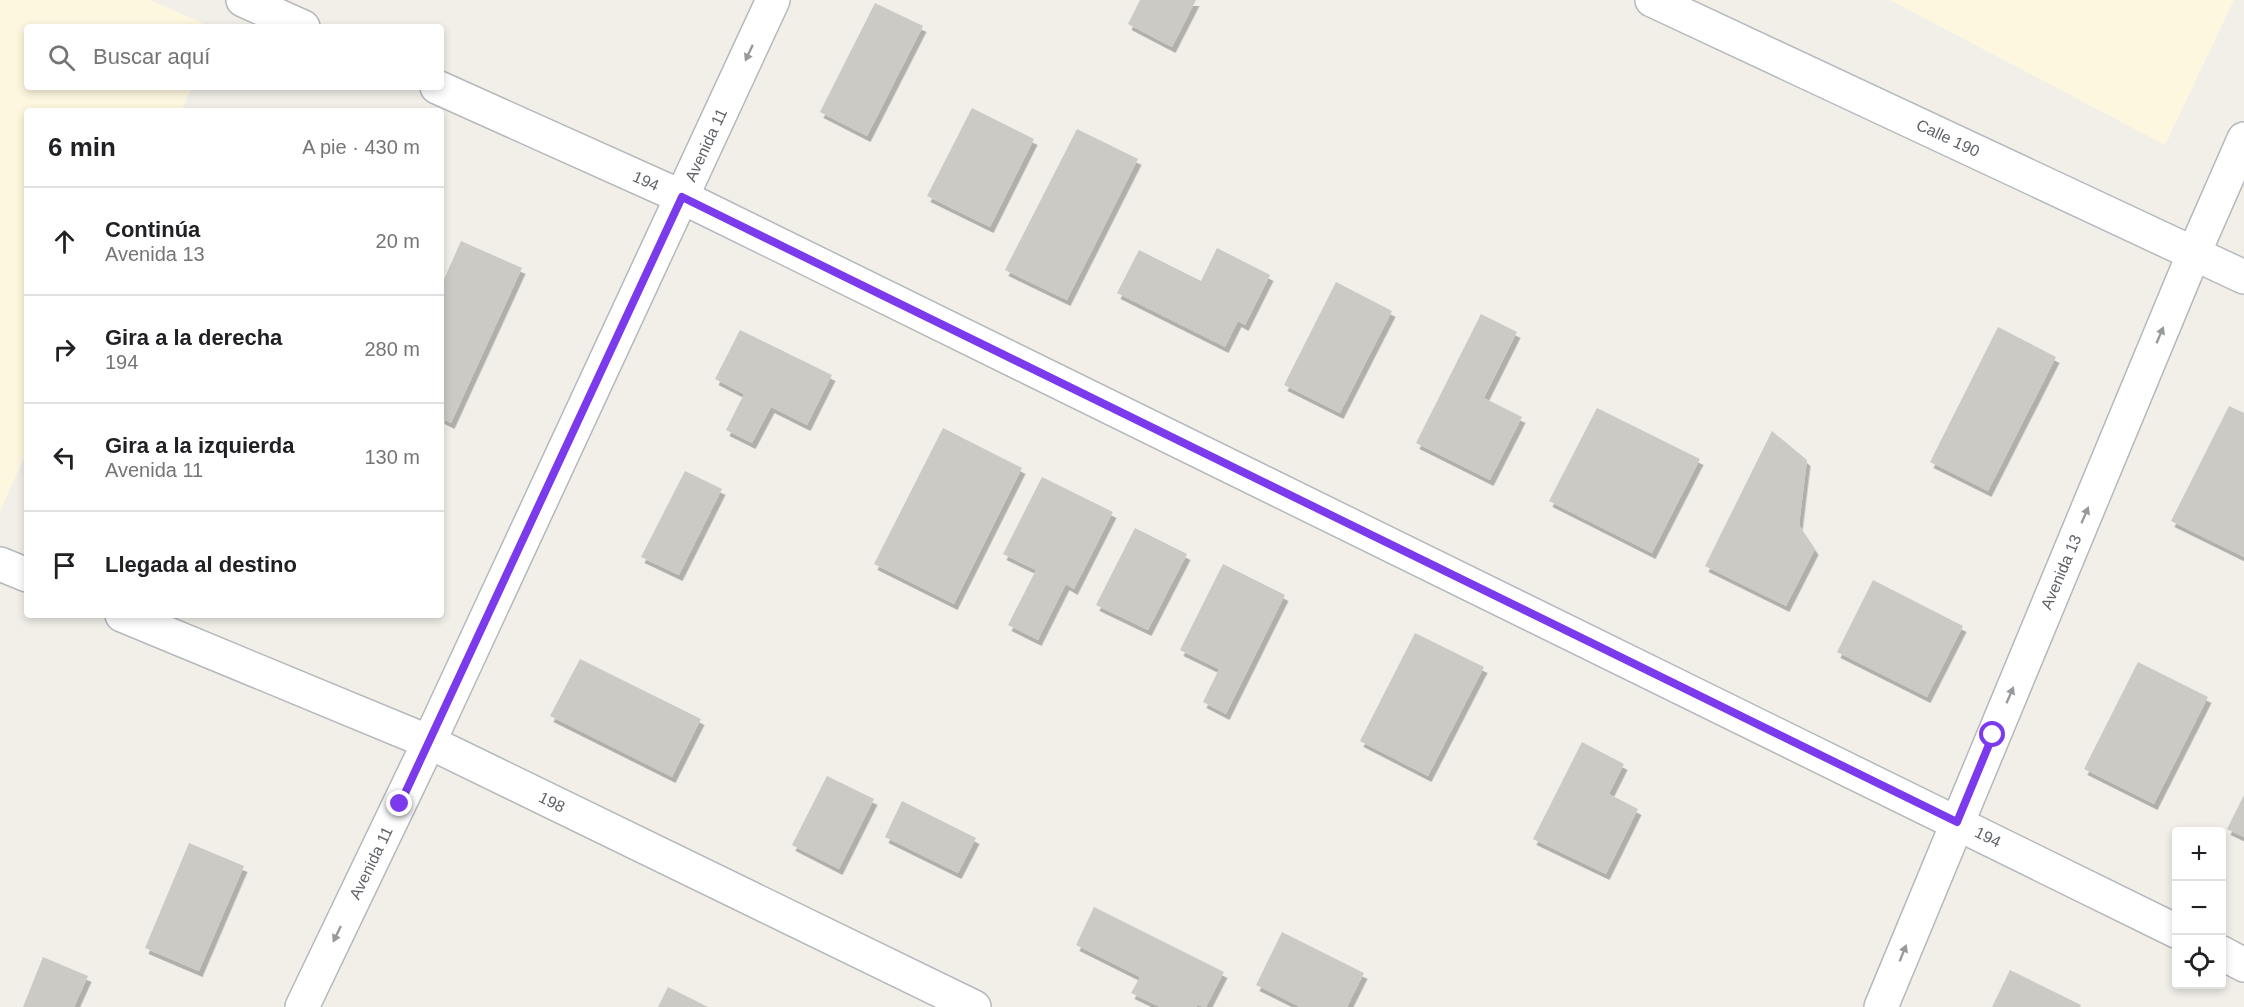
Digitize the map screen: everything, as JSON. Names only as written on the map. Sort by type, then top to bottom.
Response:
[{"type":"street","points":[[243,0],[296,24]]},
{"type":"street","name":"Avenida 11","points":[[302,1007],[429,742],[773,0]]},
{"type":"street","name":"Calle 190","points":[[1652,0],[2244,277]]},
{"type":"street","name":"194","points":[[444,90],[682,197],[2172,929]]},
{"type":"street","name":"Avenida 13","points":[[1881,1007],[2244,139]]},
{"type":"street","points":[[0,564],[24,574]]},
{"type":"street","name":"198","points":[[129,618],[429,742],[974,1007]]},
{"type":"street","points":[[2226,955],[2244,965]]},
{"type":"shaded area","points":[[0,0],[150,0],[204,24],[24,24],[24,90],[191,90],[182,108],[24,108],[24,458],[0,511]]},
{"type":"shaded area","points":[[1890,0],[2234,0],[2165,145]]},
{"type":"building","points":[[1140,0],[1196,0],[1172,47],[1128,24]]},
{"type":"building","points":[[875,3],[923,26],[867,136],[820,112]]},
{"type":"building","points":[[972,108],[1034,139],[990,227],[927,196]]},
{"type":"building","points":[[1077,129],[1138,159],[1067,300],[1005,270]]},
{"type":"building","points":[[461,241],[522,268],[451,423],[444,420],[444,279]]},
{"type":"building","points":[[1217,248],[1270,275],[1245,325],[1238,321],[1225,347],[1117,293],[1139,250],[1201,281]]},
{"type":"building","points":[[1336,282],[1392,311],[1340,413],[1284,385]]},
{"type":"building","points":[[1481,314],[1517,332],[1484,398],[1522,417],[1490,480],[1416,443]]},
{"type":"building","points":[[1998,327],[2056,357],[1988,491],[1930,462]]},
{"type":"building","points":[[740,330],[832,375],[807,425],[771,407],[752,443],[726,430],[744,394],[715,379]]},
{"type":"building","points":[[2229,406],[2244,413],[2244,557],[2171,521]]},
{"type":"building","points":[[1597,408],[1700,459],[1652,553],[1549,501]]},
{"type":"building","points":[[943,428],[1022,468],[954,604],[874,564]]},
{"type":"building","points":[[1772,431],[1807,460],[1799,525],[1815,549],[1786,606],[1705,566]]},
{"type":"building","points":[[685,471],[722,489],[679,575],[641,557]]},
{"type":"building","points":[[1042,477],[1113,512],[1074,589],[1066,584],[1038,640],[1008,625],[1036,570],[1003,554]]},
{"type":"building","points":[[1135,528],[1187,554],[1148,630],[1096,605]]},
{"type":"building","points":[[1223,564],[1285,595],[1226,714],[1203,702],[1219,669],[1180,650]]},
{"type":"building","points":[[1873,580],[1963,626],[1927,697],[1837,652]]},
{"type":"building","points":[[1415,633],[1484,667],[1428,776],[1360,741]]},
{"type":"building","points":[[580,659],[701,719],[672,777],[550,716]]},
{"type":"building","points":[[2138,662],[2208,697],[2154,804],[2084,769]]},
{"type":"building","points":[[1582,742],[1624,764],[1609,794],[1638,809],[1606,874],[1533,839]]},
{"type":"building","points":[[827,776],[874,799],[839,869],[792,845]]},
{"type":"building","points":[[2244,795],[2244,837],[2227,829]]},
{"type":"building","points":[[902,801],[976,838],[958,873],[885,837]]},
{"type":"building","points":[[189,843],[244,866],[199,971],[145,948]]},
{"type":"building","points":[[1094,907],[1224,972],[1206,1007],[1197,1005],[1196,1007],[1160,1007],[1131,993],[1140,977],[1076,945]]},
{"type":"building","points":[[1282,932],[1364,973],[1347,1007],[1300,1007],[1256,985]]},
{"type":"building","points":[[43,957],[88,976],[74,1007],[23,1007]]},
{"type":"building","points":[[2010,970],[2081,1005],[2080,1007],[1992,1007]]},
{"type":"building","points":[[668,987],[708,1007],[658,1007]]},
{"type":"route","points":[[400,804],[682,197],[1957,822],[1993,735]]}]
